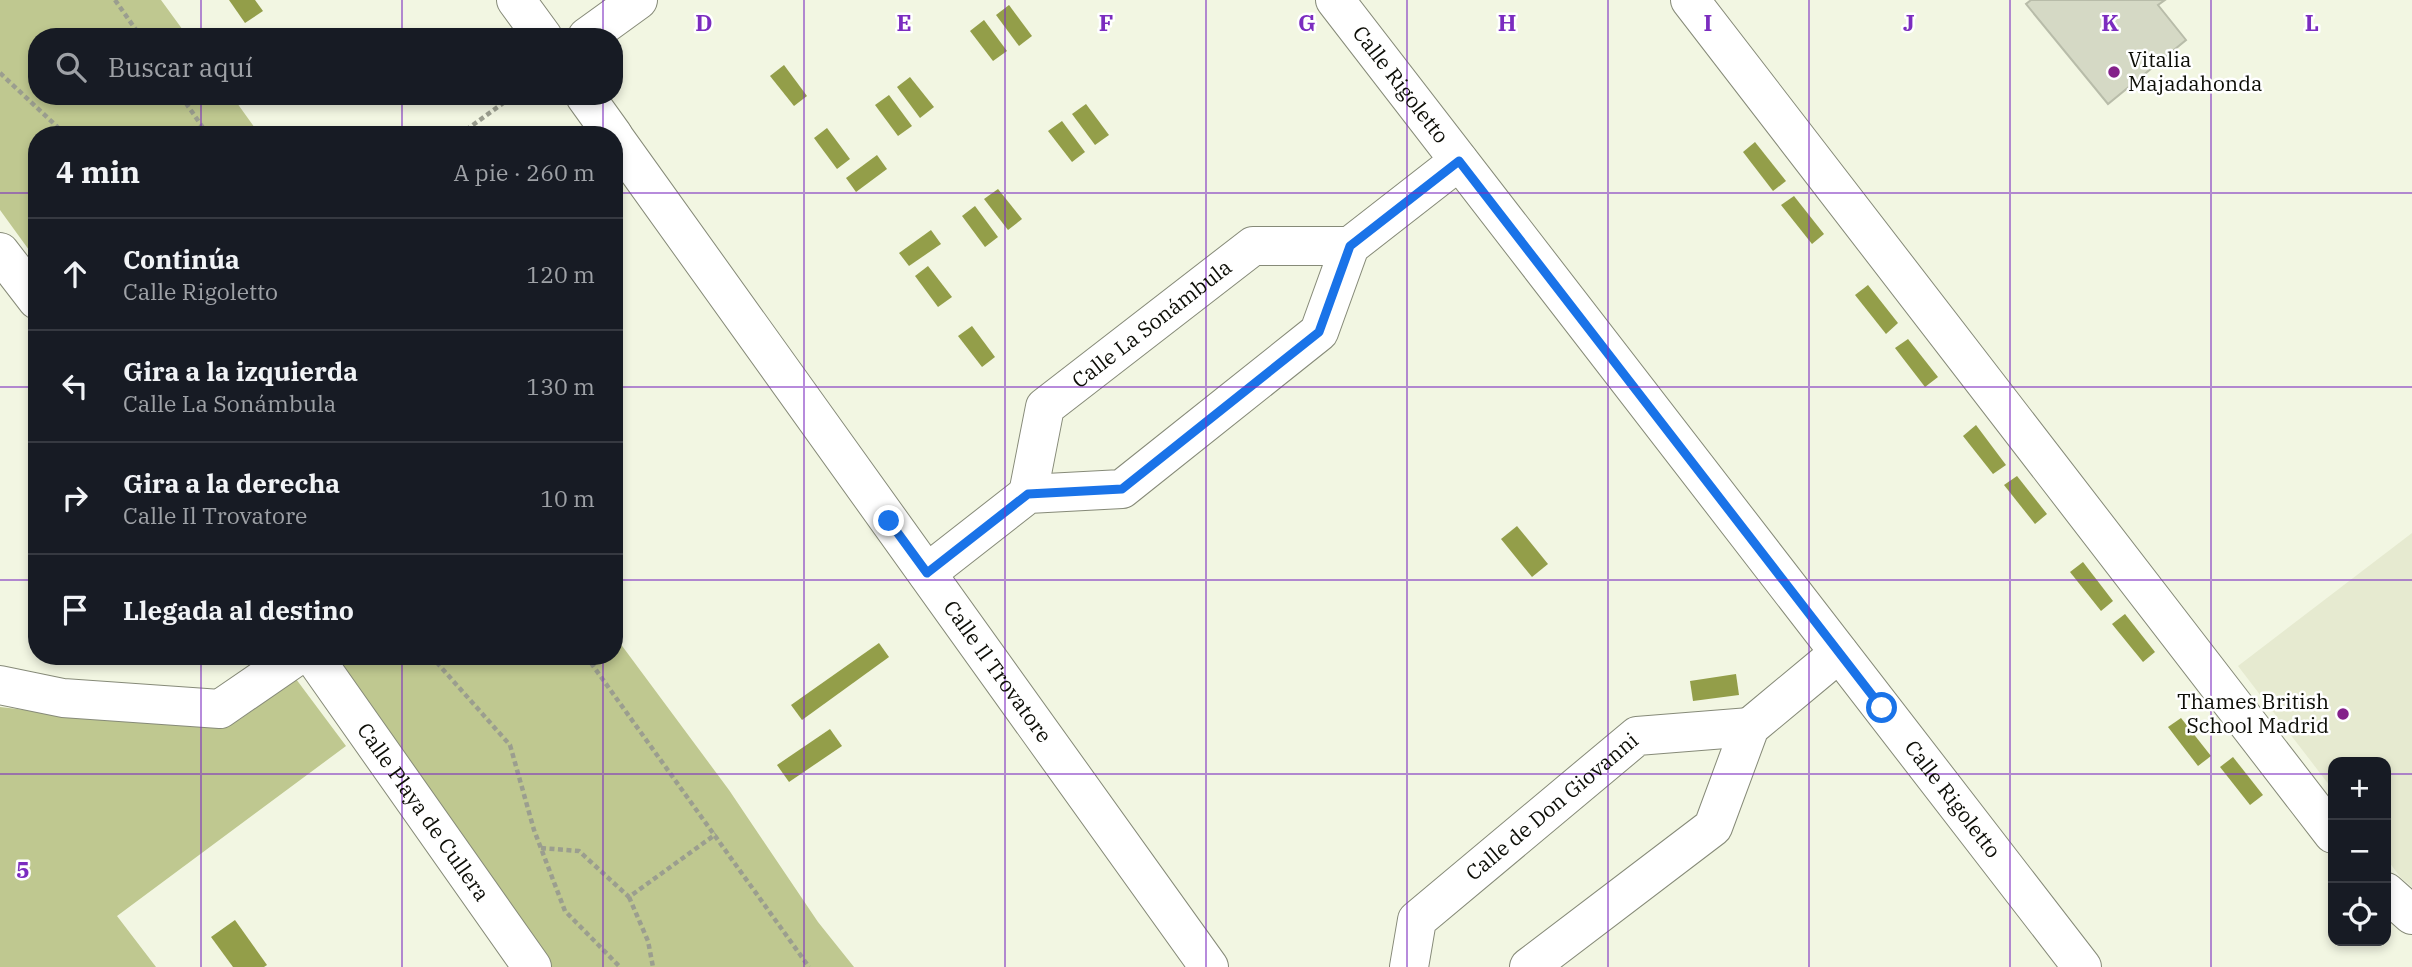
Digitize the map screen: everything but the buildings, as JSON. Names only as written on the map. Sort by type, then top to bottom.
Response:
[{"type":"street","points":[[516,0],[536,28]]},
{"type":"street","points":[[599,28],[638,0]]},
{"type":"street","name":"Calle Rigoletto","points":[[1335,0],[2081,967]]},
{"type":"street","points":[[1690,0],[2328,828]]},
{"type":"street","name":"Calle Il Trovatore","points":[[592,105],[607,126]]},
{"type":"street","name":"Calle Il Trovatore","points":[[623,149],[1209,967]]},
{"type":"street","points":[[927,573],[1028,494],[1122,489],[1319,332],[1350,246],[1459,161]]},
{"type":"street","name":"Calle La Sonámbula","points":[[1028,494],[1045,407],[1253,246],[1350,246]]},
{"type":"street","points":[[0,253],[28,289]]},
{"type":"street","points":[[1529,967],[1713,827],[1750,727],[1839,653]]},
{"type":"street","points":[[0,685],[62,698],[220,709],[284,665]]},
{"type":"street","name":"Calle Playa de Cullera","points":[[319,665],[532,967]]},
{"type":"street","name":"Calle de Don Giovanni","points":[[1409,967],[1417,920],[1637,736],[1750,727]]},
{"type":"street","points":[[2391,896],[2412,915]]},
{"type":"path","points":[[116,0],[135,28]]},
{"type":"path","points":[[0,73],[28,99]]},
{"type":"path","points":[[34,105],[56,126]]},
{"type":"path","points":[[187,105],[202,126]]},
{"type":"path","points":[[471,126],[501,105]]},
{"type":"path","points":[[438,665],[510,745],[541,848],[565,911],[620,967]]},
{"type":"path","points":[[593,665],[809,967]]},
{"type":"path","points":[[629,897],[716,834]]},
{"type":"path","points":[[541,848],[579,851],[629,897],[648,941],[653,967]]},
{"type":"shaded area","points":[[0,0],[161,0],[181,28],[28,28],[28,105],[238,105],[254,126],[28,126],[28,249],[0,210]]},
{"type":"shaded area","points":[[229,0],[255,0],[263,11],[245,23]]},
{"type":"shaded area","points":[[1009,5],[1032,36],[1019,46],[996,15]]},
{"type":"shaded area","points":[[984,20],[1007,51],[993,61],[970,31]]},
{"type":"shaded area","points":[[784,65],[807,96],[794,106],[770,76]]},
{"type":"shaded area","points":[[910,77],[934,107],[920,118],[897,87]]},
{"type":"shaded area","points":[[889,95],[912,126],[898,136],[875,105]]},
{"type":"shaded area","points":[[1086,104],[1109,135],[1095,145],[1072,114]]},
{"type":"shaded area","points":[[1062,121],[1085,152],[1072,162],[1048,131]]},
{"type":"shaded area","points":[[827,128],[850,159],[837,169],[814,138]]},
{"type":"shaded area","points":[[1755,142],[1786,181],[1773,191],[1743,152]]},
{"type":"shaded area","points":[[877,155],[887,169],[856,192],[846,178]]},
{"type":"shaded area","points":[[998,189],[1022,219],[1008,230],[984,199]]},
{"type":"shaded area","points":[[1794,196],[1824,234],[1812,244],[1781,205]]},
{"type":"shaded area","points":[[975,206],[998,237],[985,247],[962,216]]},
{"type":"shaded area","points":[[931,230],[941,244],[909,266],[899,253]]},
{"type":"shaded area","points":[[928,266],[952,297],[938,307],[915,276]]},
{"type":"shaded area","points":[[1868,285],[1898,323],[1886,334],[1855,295]]},
{"type":"shaded area","points":[[972,326],[995,357],[982,367],[958,336]]},
{"type":"shaded area","points":[[1908,339],[1938,377],[1925,387],[1895,348]]},
{"type":"shaded area","points":[[1976,425],[2006,465],[1993,474],[1963,436]]},
{"type":"shaded area","points":[[2017,476],[2047,514],[2035,524],[2004,485]]},
{"type":"shaded area","points":[[1517,526],[1548,564],[1532,577],[1501,539]]},
{"type":"shaded area","name":"Thames British School Madrid","points":[[2412,533],[2412,887],[2391,865],[2391,757],[2328,757],[2328,783],[2238,666]]},
{"type":"shaded area","points":[[2083,562],[2113,601],[2101,611],[2070,572]]},
{"type":"shaded area","points":[[2125,614],[2155,652],[2143,662],[2112,624]]},
{"type":"shaded area","points":[[879,643],[889,657],[802,720],[791,705]]},
{"type":"shaded area","points":[[623,647],[729,790],[818,922],[854,967],[542,967],[326,665],[623,665]]},
{"type":"shaded area","points":[[1736,674],[1739,695],[1693,701],[1690,681]]},
{"type":"shaded area","points":[[296,679],[346,746],[117,916],[156,967],[0,967],[0,707],[60,714],[239,720]]},
{"type":"shaded area","points":[[2181,718],[2211,756],[2198,766],[2168,727]]},
{"type":"shaded area","points":[[830,729],[842,746],[789,782],[777,765]]},
{"type":"shaded area","points":[[2233,757],[2263,795],[2250,805],[2220,767]]},
{"type":"shaded area","points":[[235,920],[267,965],[264,967],[233,967],[211,937]]},
{"type":"place","name":"Vitalia Majadahonda","points":[[2114,72]]},
{"type":"place","name":"Thames British School Madrid","points":[[2343,714]]},
{"type":"route","points":[[889,521],[927,573],[1028,494],[1122,489],[1319,332],[1350,246],[1459,161],[1882,708]]}]
